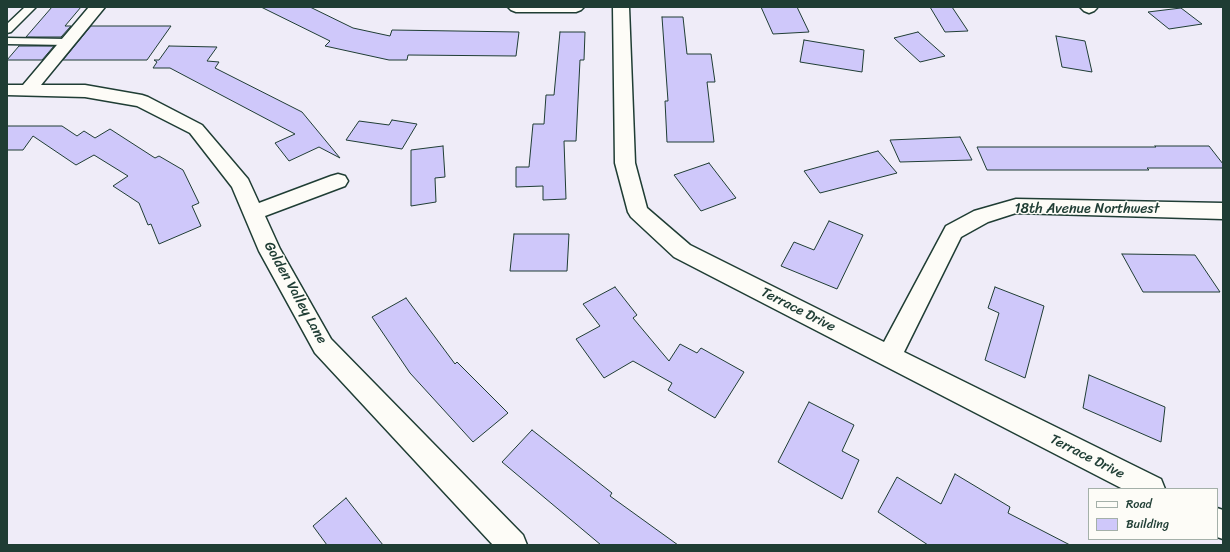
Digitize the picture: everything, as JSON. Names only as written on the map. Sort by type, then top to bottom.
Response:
[{"type":"street","points":[[28,90],[97,7]]},
{"type":"street","points":[[516,7],[576,7]]},
{"type":"street","name":"Terrace Drive","points":[[621,7],[625,163],[638,212],[682,251],[1149,488]]},
{"type":"street","name":"Golden Valley Lane","points":[[7,90],[85,91],[142,101],[196,129],[241,184],[270,251],[323,346],[513,545]]},
{"type":"street","points":[[253,213],[338,181]]},
{"type":"street","name":"18th Avenue Northwest","points":[[889,357],[953,232],[981,216],[1016,206],[1223,211]]},
{"type":"lane","points":[[7,30],[30,7]]},
{"type":"lane","points":[[7,14],[21,16]]},
{"type":"lane","points":[[7,40],[68,42]]},
{"type":"building","points":[[52,7],[81,7],[65,26],[71,26],[61,37],[26,37]]},
{"type":"building","points":[[261,7],[310,7],[353,28],[390,36],[392,30],[519,32],[516,56],[408,55],[407,60],[389,60],[325,46],[330,41]]},
{"type":"building","points":[[761,7],[797,7],[809,32],[773,34]]},
{"type":"building","points":[[930,7],[952,7],[968,31],[945,32]]},
{"type":"building","points":[[1181,8],[1202,24],[1169,29],[1148,12]]},
{"type":"building","points":[[662,17],[683,17],[687,54],[711,54],[715,82],[707,82],[714,142],[667,142],[665,101],[668,101]]},
{"type":"building","points":[[91,26],[171,26],[147,60],[63,60]]},
{"type":"building","points":[[560,32],[585,32],[584,60],[580,60],[576,141],[564,141],[566,199],[543,200],[543,186],[516,187],[516,167],[529,167],[533,124],[544,124],[546,95],[554,95]]},
{"type":"building","points":[[918,32],[945,56],[920,62],[894,38]]},
{"type":"building","points":[[1056,36],[1085,41],[1092,72],[1062,67]]},
{"type":"building","points":[[804,40],[864,50],[862,72],[800,62]]},
{"type":"building","points":[[19,46],[54,46],[42,60],[7,60]]},
{"type":"building","points":[[169,46],[217,47],[207,61],[219,62],[215,68],[302,112],[340,158],[319,147],[289,161],[275,143],[295,134],[170,68],[153,68],[157,62],[154,60],[159,60]]},
{"type":"building","points":[[392,120],[417,124],[402,149],[346,140],[359,121],[389,125]]},
{"type":"building","points":[[7,126],[62,126],[77,136],[84,131],[95,138],[110,129],[155,158],[159,156],[183,170],[199,203],[192,206],[201,226],[159,244],[151,224],[148,225],[139,203],[113,186],[128,176],[94,155],[76,165],[33,136],[23,150],[7,150]]},
{"type":"building","points":[[960,137],[972,160],[900,162],[890,140]]},
{"type":"building","points":[[443,146],[445,177],[435,178],[436,202],[411,206],[411,150]]},
{"type":"building","points":[[1155,146],[1209,146],[1223,164],[1223,168],[1147,168],[1149,170],[987,170],[977,147],[1156,147]]},
{"type":"building","points":[[878,151],[897,173],[820,193],[804,171]]},
{"type":"building","points":[[709,163],[736,198],[701,211],[674,175]]},
{"type":"building","points":[[829,221],[863,235],[837,289],[781,266],[794,242],[814,250]]},
{"type":"building","points":[[514,234],[569,234],[567,271],[510,271]]},
{"type":"building","points":[[1122,254],[1195,255],[1220,292],[1143,292]]},
{"type":"building","points":[[615,287],[637,315],[633,318],[669,361],[680,344],[697,353],[701,348],[744,372],[715,418],[668,390],[672,383],[633,361],[604,378],[576,339],[600,326],[583,304]]},
{"type":"building","points":[[995,287],[1044,306],[1025,378],[985,360],[999,313],[988,308]]},
{"type":"building","points":[[406,298],[455,364],[457,362],[508,413],[473,442],[410,373],[372,317]]},
{"type":"building","points":[[1089,375],[1165,407],[1161,442],[1083,408]]},
{"type":"building","points":[[809,402],[854,425],[842,451],[859,460],[842,499],[778,462]]},
{"type":"building","points":[[532,430],[612,493],[610,496],[678,545],[601,545],[502,462]]},
{"type":"building","points":[[955,474],[1010,507],[1008,513],[1070,545],[928,545],[878,512],[897,477],[941,504]]},
{"type":"building","points":[[346,498],[383,545],[327,545],[313,526]]}]
